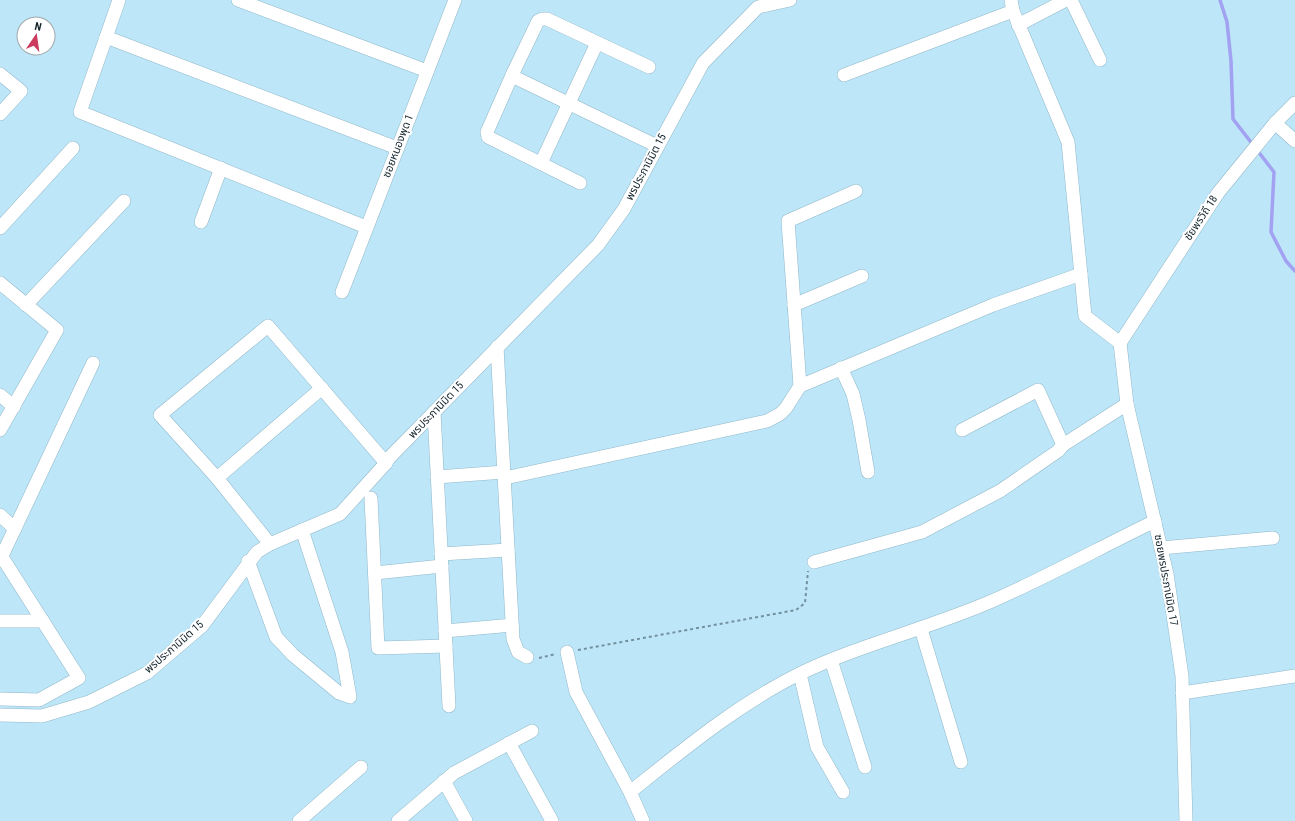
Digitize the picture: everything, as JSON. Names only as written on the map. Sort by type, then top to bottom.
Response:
[{"type":"street","points":[[119,0],[80,112],[366,227]]},
{"type":"street","points":[[238,0],[427,72]]},
{"type":"street","name":"ซอยหนองพุด 1","points":[[342,292],[455,0]]},
{"type":"street","name":"พรประภานิมิต 15","points":[[0,715],[42,716],[89,702],[147,673],[202,626],[248,562],[257,552],[270,544],[340,514],[389,458],[598,245],[624,209],[703,63],[758,7],[790,0]]},
{"type":"street","points":[[1018,25],[1066,0]]},
{"type":"street","points":[[1071,0],[1100,60]]},
{"type":"street","points":[[844,75],[1012,6],[1018,25],[1068,142],[1085,316],[1120,343]]},
{"type":"street","points":[[580,183],[490,138],[487,132],[539,19],[547,19],[649,67]]},
{"type":"street","points":[[106,37],[397,148]]},
{"type":"street","points":[[541,164],[597,43]]},
{"type":"street","points":[[513,73],[516,78],[657,146]]},
{"type":"street","points":[[0,74],[21,91],[0,114]]},
{"type":"street","name":"ชัยพรวิถี 18","points":[[1120,343],[1218,193],[1275,123],[1295,103]]},
{"type":"street","points":[[1275,123],[1295,141]]},
{"type":"street","points":[[0,228],[73,148]]},
{"type":"street","points":[[201,222],[221,168]]},
{"type":"street","points":[[800,386],[788,221],[856,191]]},
{"type":"street","points":[[26,305],[124,201]]},
{"type":"street","points":[[437,477],[504,475],[767,421],[780,414],[786,408],[800,386],[993,305],[1081,274]]},
{"type":"street","points":[[794,304],[862,276]]},
{"type":"street","points":[[0,283],[56,330],[0,430]]},
{"type":"street","points":[[270,544],[217,478],[160,415],[268,326],[386,463]]},
{"type":"street","name":"ซอยพรประภานิมิต 17","points":[[1120,343],[1127,404],[1168,582],[1182,676],[1186,821]]},
{"type":"street","points":[[498,347],[513,639],[516,649],[520,654],[528,657]]},
{"type":"street","points":[[0,699],[39,700],[80,678],[1,558],[93,364]]},
{"type":"street","points":[[841,368],[856,407],[868,472]]},
{"type":"street","points":[[217,478],[322,388]]},
{"type":"street","points":[[962,430],[1038,390],[1063,445]]},
{"type":"street","points":[[0,395],[14,407]]},
{"type":"street","points":[[814,562],[922,532],[1000,491],[1058,451],[1063,445],[1127,404]]},
{"type":"street","points":[[434,412],[449,706]]},
{"type":"street","points":[[371,498],[378,648],[446,646]]},
{"type":"street","points":[[0,515],[15,529]]},
{"type":"street","points":[[630,792],[702,735],[753,701],[800,674],[831,660],[921,628],[993,600],[1155,521]]},
{"type":"street","points":[[248,562],[276,638],[293,656],[339,694],[350,697],[342,652],[302,530]]},
{"type":"street","points":[[1161,548],[1273,538]]},
{"type":"street","points":[[375,572],[508,550]]},
{"type":"street","points":[[0,620],[43,621]]},
{"type":"street","points":[[445,631],[512,624]]},
{"type":"street","points":[[921,628],[961,762]]},
{"type":"street","points":[[567,652],[576,692],[630,792],[643,821]]},
{"type":"street","points":[[831,660],[865,767]]},
{"type":"street","points":[[800,674],[817,746],[843,792]]},
{"type":"street","points":[[1182,693],[1295,676]]},
{"type":"street","points":[[398,821],[454,773],[532,731]]},
{"type":"street","points":[[509,743],[552,821]]},
{"type":"street","points":[[299,821],[361,767]]},
{"type":"street","points":[[444,781],[466,821]]},
{"type":"path","points":[[528,657],[536,658],[796,610],[805,602],[808,572],[814,562]]},
{"type":"waterway","points":[[1220,0],[1227,22],[1231,61],[1233,119],[1274,172],[1271,232],[1286,261],[1295,271]]}]
